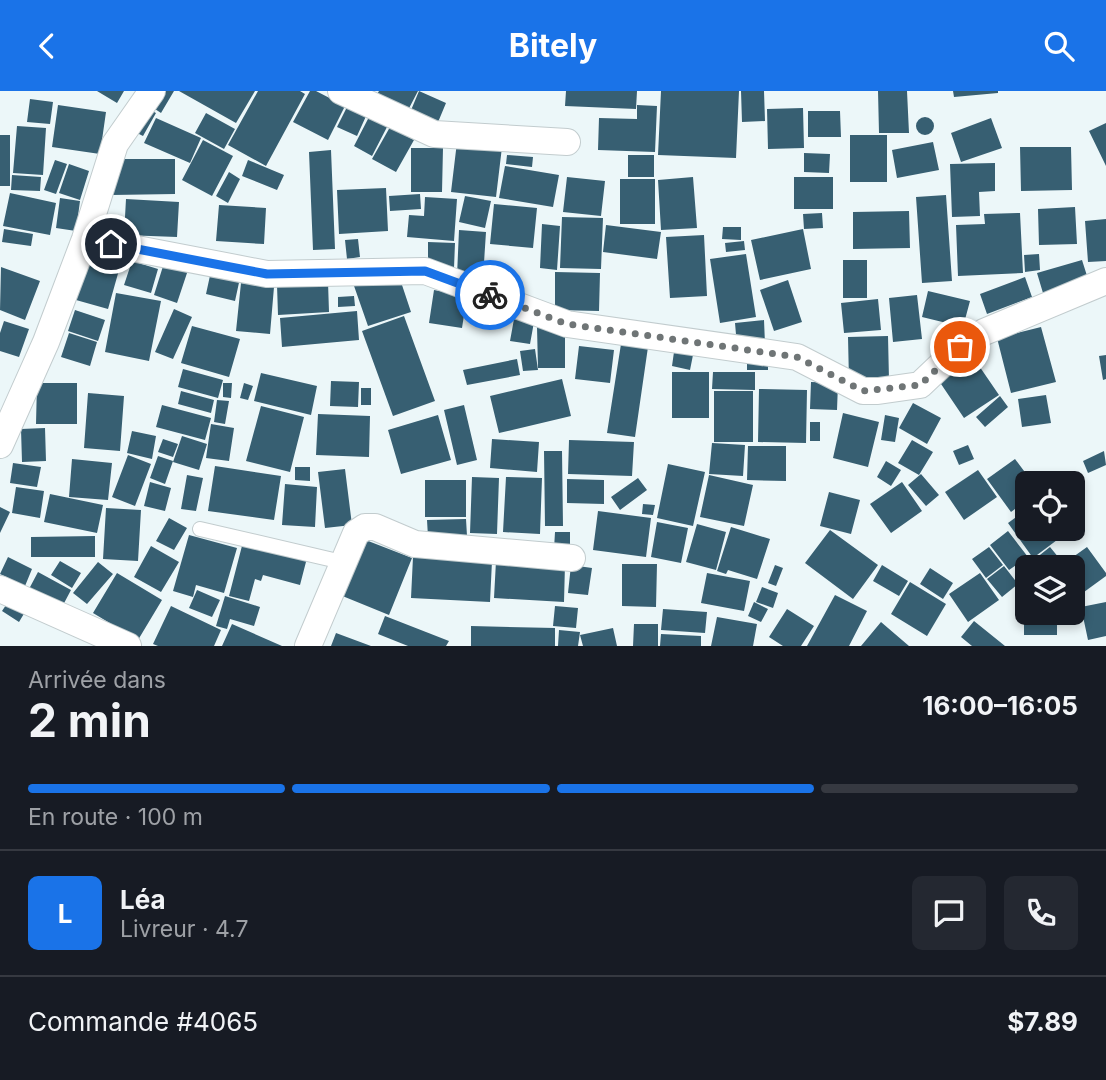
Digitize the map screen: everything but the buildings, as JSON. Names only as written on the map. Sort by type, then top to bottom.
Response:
[{"type":"street","points":[[0,445],[46,342],[85,239],[115,143],[152,91]]},
{"type":"street","points":[[341,91],[434,134],[567,142]]},
{"type":"street","points":[[85,239],[267,274],[425,271],[567,324],[797,357],[863,391],[920,385],[960,347],[984,332],[1106,281]]},
{"type":"street","points":[[308,646],[342,562],[356,533],[365,527],[375,527],[415,544],[572,558]]},
{"type":"street","points":[[0,589],[128,646]]},
{"type":"lane","points":[[200,529],[342,562]]},
{"type":"way so far","points":[[490,295],[567,324],[797,357],[863,391],[920,385],[960,347]]},
{"type":"route","points":[[111,244],[267,274],[425,271],[490,295]]}]
